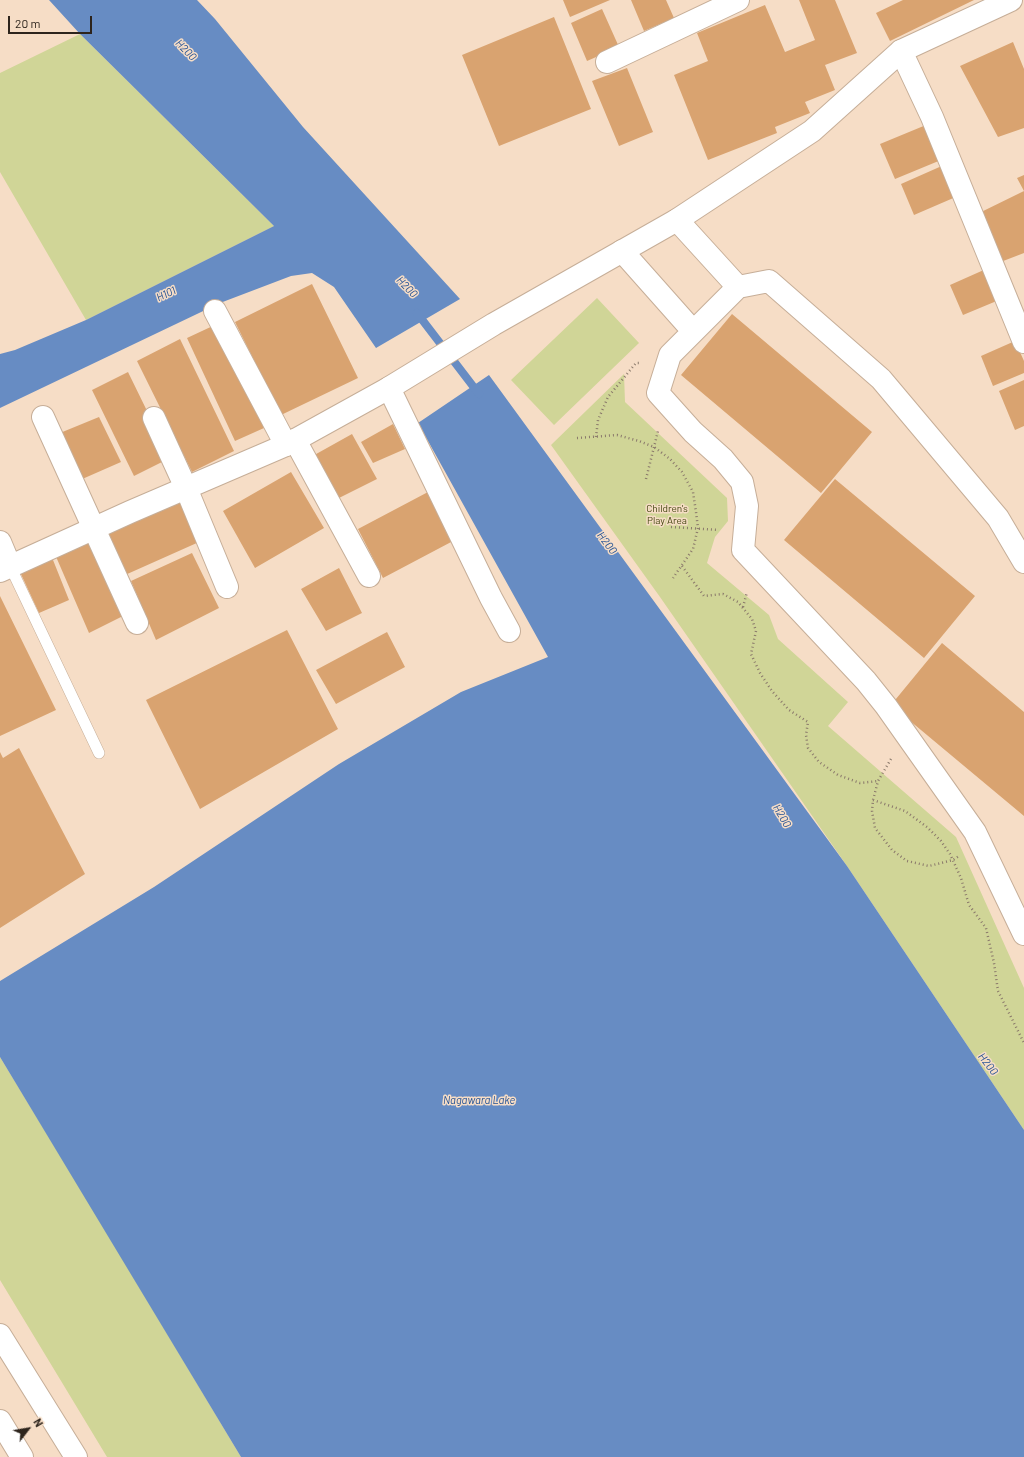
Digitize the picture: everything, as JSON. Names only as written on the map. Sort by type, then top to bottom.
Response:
[{"type":"main road","points":[[607,62],[738,0]]},
{"type":"main road","points":[[0,542],[5,568],[290,442],[389,388],[494,324],[677,220],[812,131],[901,51],[1011,0]]},
{"type":"main road","points":[[901,51],[932,116],[1024,342]]},
{"type":"main road","points":[[677,220],[738,287]]},
{"type":"main road","points":[[622,251],[693,331]]},
{"type":"main road","points":[[1022,922],[975,832],[906,734],[866,681],[743,550],[747,506],[742,482],[723,459],[693,432],[658,393],[670,355],[738,287],[769,280],[881,379],[998,518],[1024,562]]},
{"type":"main road","points":[[215,311],[369,576]]},
{"type":"main road","points":[[389,388],[508,631]]},
{"type":"main road","points":[[43,417],[95,528],[137,623]]},
{"type":"main road","points":[[154,418],[186,488],[227,587]]},
{"type":"main road","points":[[0,1335],[76,1457]]},
{"type":"main road","points":[[0,1421],[22,1457]]},
{"type":"lane","points":[[5,568],[99,753]]},
{"type":"path","points":[[596,437],[598,420],[608,397],[636,363],[667,364]]},
{"type":"path","points":[[646,479],[664,401]]},
{"type":"path","points":[[578,438],[617,435],[639,441],[654,447],[670,459],[682,472],[693,492],[698,528],[693,549],[673,578]]},
{"type":"path","points":[[671,527],[745,531]]},
{"type":"path","points":[[682,566],[704,596],[723,594],[738,602],[752,619],[756,631],[751,654],[760,673],[772,691],[789,710],[808,722],[806,735],[808,748],[819,762],[838,775],[860,783],[878,781]]},
{"type":"path","points":[[906,734],[878,781],[872,811],[875,828],[892,850],[907,861],[929,866],[953,860],[980,844]]},
{"type":"path","points":[[873,800],[905,812],[927,827],[941,841],[953,860],[962,878],[969,905],[986,928],[994,962],[998,991],[1024,1043]]},
{"type":"green space","points":[[80,34],[274,226],[86,320],[0,172],[0,73]]},
{"type":"green space","points":[[597,298],[639,343],[554,425],[511,380]]},
{"type":"green space","name":"Children's Play Area","points":[[624,374],[625,402],[727,498],[728,521],[715,537],[707,563],[769,615],[778,639],[848,702],[828,726],[956,837],[1024,988],[1024,1130],[847,866],[660,597],[551,445]]},
{"type":"green space","points":[[0,1057],[241,1457],[107,1457],[0,1280]]},
{"type":"water","name":"H101","points":[[49,0],[197,0],[215,19],[303,127],[460,299],[376,348],[334,287],[312,273],[291,276],[220,303],[0,408],[0,354],[15,350],[86,320],[274,226],[80,34]]},
{"type":"water","name":"Nagawara Lake","points":[[489,375],[847,866],[1024,1130],[1024,1457],[241,1457],[0,1057],[0,981],[154,887],[339,764],[461,692],[548,657],[418,423]]},
{"type":"building","points":[[563,0],[610,0],[570,17]]},
{"type":"building","points":[[631,0],[666,0],[674,18],[644,31]]},
{"type":"building","points":[[799,0],[835,0],[857,53],[825,65],[835,90],[805,102],[810,113],[775,127],[777,133],[708,160],[674,75],[708,61],[697,33],[765,5],[785,52],[815,40]]},
{"type":"building","points":[[903,0],[974,0],[890,41],[876,13]]},
{"type":"building","points":[[602,9],[619,47],[587,61],[571,23]]},
{"type":"building","points":[[554,17],[591,109],[499,146],[462,55]]},
{"type":"building","points":[[1013,42],[1024,69],[1024,128],[998,137],[960,66]]},
{"type":"building","points":[[627,68],[653,132],[619,146],[592,81]]},
{"type":"building","points":[[926,125],[941,160],[895,179],[880,144]]},
{"type":"building","points":[[944,165],[958,196],[914,215],[901,184]]},
{"type":"building","points":[[1024,175],[1024,191],[1017,178]]},
{"type":"building","points":[[1024,191],[1024,253],[998,263],[973,216]]},
{"type":"building","points":[[986,269],[999,300],[963,315],[950,285]]},
{"type":"building","points":[[312,284],[358,378],[281,415],[235,322]]},
{"type":"building","points":[[732,314],[872,432],[821,493],[681,375]]},
{"type":"building","points":[[217,324],[264,428],[235,441],[187,338]]},
{"type":"building","points":[[180,339],[234,451],[192,472],[137,361]]},
{"type":"building","points":[[1015,341],[1024,361],[1024,373],[993,386],[981,356]]},
{"type":"building","points":[[128,372],[170,458],[134,476],[92,390]]},
{"type":"building","points":[[1024,380],[1024,426],[1015,430],[999,391]]},
{"type":"building","points":[[99,417],[121,462],[80,480],[60,433]]},
{"type":"building","points":[[393,424],[405,449],[373,463],[361,442]]},
{"type":"building","points":[[352,434],[377,479],[335,500],[309,458]]},
{"type":"building","points":[[291,472],[324,528],[255,568],[223,511]]},
{"type":"building","points":[[835,479],[975,596],[924,658],[784,540]]},
{"type":"building","points":[[428,492],[453,541],[383,578],[358,529]]},
{"type":"building","points":[[181,497],[199,542],[125,575],[106,529]]},
{"type":"building","points":[[88,538],[123,616],[89,633],[54,552]]},
{"type":"building","points":[[192,553],[219,608],[156,640],[131,581]]},
{"type":"building","points":[[51,555],[69,600],[39,613],[20,572]]},
{"type":"building","points":[[339,568],[362,613],[326,631],[301,589]]},
{"type":"building","points":[[0,596],[56,710],[0,736]]},
{"type":"building","points":[[287,630],[338,729],[200,809],[146,700]]},
{"type":"building","points":[[387,632],[405,667],[336,704],[316,670]]},
{"type":"building","points":[[942,643],[1024,712],[1024,816],[891,705]]},
{"type":"building","points":[[19,748],[85,874],[0,928],[0,752],[3,758]]},
{"type":"waterway","name":"H200","points":[[417,313],[479,394]]}]
